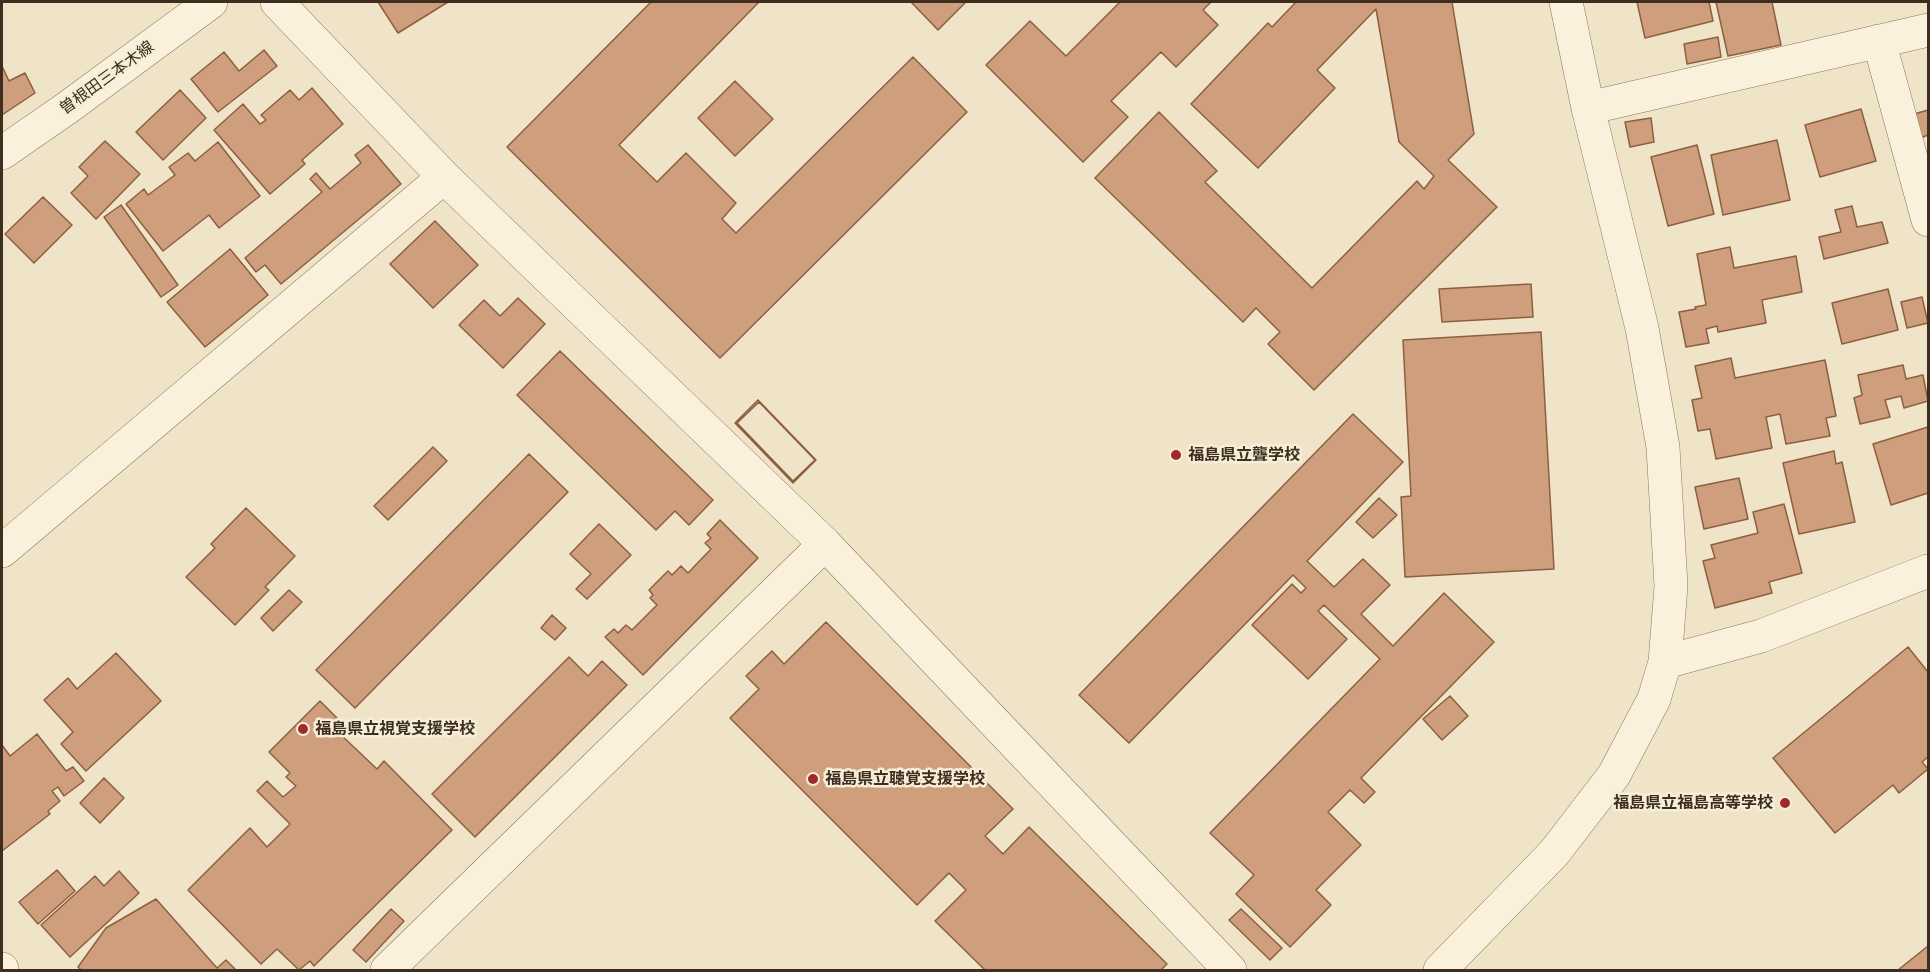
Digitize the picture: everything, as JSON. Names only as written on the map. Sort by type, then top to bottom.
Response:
[{"type":"street","name":"曽根田三本木線","points":[[2,153],[211,2]]},
{"type":"street","points":[[277,2],[444,177],[825,544],[1230,970]]},
{"type":"street","points":[[1440,970],[1554,853],[1614,775],[1654,699],[1665,662],[1671,586],[1663,447],[1642,328],[1588,108],[1566,2]]},
{"type":"street","points":[[1588,108],[1929,30]]},
{"type":"street","points":[[1879,41],[1929,220]]},
{"type":"street","points":[[2,551],[444,177]]},
{"type":"street","points":[[387,970],[825,544]]},
{"type":"street","points":[[1665,662],[1761,636],[1929,571]]},
{"type":"building","points":[[378,2],[448,2],[398,33]]},
{"type":"building","points":[[651,2],[759,2],[619,145],[657,182],[686,153],[736,203],[722,219],[736,233],[913,57],[967,112],[720,358],[507,147]]},
{"type":"building","points":[[911,2],[966,2],[938,30]]},
{"type":"building","points":[[1120,2],[1211,2],[1203,10],[1218,25],[1176,67],[1161,52],[1111,101],[1128,117],[1083,162],[986,65],[1030,21],[1066,56]]},
{"type":"building","points":[[1296,2],[1452,2],[1474,134],[1448,160],[1497,207],[1314,390],[1268,344],[1280,332],[1256,308],[1243,322],[1095,178],[1159,112],[1217,171],[1205,182],[1312,288],[1417,181],[1424,189],[1434,176],[1399,142],[1376,9],[1317,70],[1335,88],[1258,168],[1191,104],[1268,23],[1272,27]]},
{"type":"building","points":[[1637,2],[1709,2],[1713,21],[1645,38]]},
{"type":"building","points":[[1716,2],[1772,2],[1781,45],[1728,56]]},
{"type":"building","points":[[1718,37],[1721,57],[1687,64],[1684,44]]},
{"type":"building","points":[[264,50],[277,66],[218,112],[191,79],[224,52],[239,71]]},
{"type":"building","points":[[2,66],[9,81],[25,73],[35,93],[2,115]]},
{"type":"building","points":[[735,81],[773,119],[735,156],[698,118]]},
{"type":"building","points":[[312,88],[343,124],[302,160],[305,164],[270,194],[214,130],[243,104],[260,124],[266,120],[261,115],[290,90],[299,100]]},
{"type":"building","points":[[180,90],[206,118],[163,160],[136,132]]},
{"type":"building","points":[[1861,109],[1876,161],[1820,177],[1805,125]]},
{"type":"building","points":[[1928,110],[1928,135],[1918,139],[1911,115]]},
{"type":"building","points":[[1651,118],[1654,142],[1630,147],[1625,122]]},
{"type":"building","points":[[1777,140],[1790,200],[1723,215],[1711,155]]},
{"type":"building","points":[[105,141],[140,174],[96,219],[71,193],[88,176],[79,167]]},
{"type":"building","points":[[218,142],[260,196],[219,228],[209,215],[163,251],[126,204],[144,189],[148,195],[175,175],[169,167],[188,153],[195,161]]},
{"type":"building","points":[[368,145],[401,184],[281,284],[265,265],[256,272],[245,258],[322,192],[310,179],[316,173],[330,189],[361,163],[355,155]]},
{"type":"building","points":[[1697,145],[1714,214],[1668,226],[1651,157]]},
{"type":"building","points":[[43,197],[72,225],[34,263],[5,234]]},
{"type":"building","points":[[121,205],[178,285],[161,297],[104,217]]},
{"type":"building","points":[[1852,206],[1857,227],[1882,222],[1888,243],[1824,259],[1819,237],[1841,232],[1835,210]]},
{"type":"building","points":[[435,221],[478,265],[433,308],[390,264]]},
{"type":"building","points":[[1730,247],[1734,268],[1796,256],[1802,292],[1762,300],[1766,323],[1718,332],[1717,326],[1706,329],[1709,343],[1686,347],[1679,312],[1706,305],[1697,254]]},
{"type":"building","points":[[230,249],[268,295],[205,347],[167,302]]},
{"type":"building","points":[[1531,284],[1533,317],[1442,322],[1439,289]]},
{"type":"building","points":[[1888,289],[1898,330],[1842,344],[1832,303]]},
{"type":"building","points":[[1922,297],[1928,323],[1907,328],[1901,302]]},
{"type":"building","points":[[518,298],[545,324],[503,368],[459,325],[484,300],[500,316]]},
{"type":"building","points":[[1541,332],[1554,569],[1405,577],[1401,497],[1411,496],[1403,340]]},
{"type":"building","points":[[560,351],[713,500],[689,525],[675,511],[656,530],[517,395]]},
{"type":"building","points":[[1731,358],[1735,378],[1825,360],[1836,416],[1826,418],[1830,436],[1786,444],[1780,414],[1766,417],[1772,448],[1716,459],[1710,429],[1698,431],[1692,400],[1702,398],[1695,366]]},
{"type":"building","points":[[1903,365],[1906,379],[1923,375],[1928,401],[1904,408],[1901,396],[1885,400],[1890,417],[1860,424],[1854,398],[1862,395],[1858,375]]},
{"type":"building","points":[[758,400],[816,460],[793,483],[735,423]]},
{"type":"building","points":[[759,402],[815,460],[793,481],[737,423]]},
{"type":"building","points":[[1353,414],[1403,462],[1307,561],[1334,587],[1363,559],[1390,585],[1361,614],[1393,646],[1444,593],[1494,642],[1361,778],[1375,792],[1364,803],[1350,790],[1328,812],[1361,845],[1316,890],[1331,905],[1290,947],[1236,894],[1254,875],[1210,833],[1380,659],[1324,605],[1318,611],[1347,639],[1308,679],[1252,625],[1292,584],[1301,593],[1306,588],[1293,575],[1129,743],[1079,695]]},
{"type":"building","points":[[1928,427],[1928,493],[1891,505],[1873,444]]},
{"type":"building","points":[[433,447],[447,461],[388,520],[374,506]]},
{"type":"building","points":[[1834,451],[1836,464],[1842,462],[1855,522],[1799,534],[1783,463]]},
{"type":"building","points":[[529,454],[568,492],[355,708],[316,670]]},
{"type":"building","points":[[1739,478],[1748,519],[1704,529],[1695,487]]},
{"type":"building","points":[[1379,498],[1397,515],[1373,538],[1356,522]]},
{"type":"building","points":[[1784,504],[1802,573],[1769,582],[1772,593],[1715,608],[1703,561],[1715,558],[1711,545],[1758,533],[1753,512]]},
{"type":"building","points":[[246,508],[295,556],[265,587],[269,590],[235,625],[186,577],[215,548],[211,544]]},
{"type":"building","points":[[720,520],[758,558],[643,675],[605,637],[614,629],[618,633],[626,625],[632,630],[657,605],[650,598],[653,595],[649,590],[668,571],[672,575],[681,566],[688,573],[711,549],[705,543],[711,538],[707,534]]},
{"type":"building","points":[[599,524],[631,555],[587,599],[576,589],[591,574],[570,554]]},
{"type":"building","points":[[289,590],[302,602],[273,631],[261,618]]},
{"type":"building","points":[[552,615],[566,628],[555,640],[541,628]]},
{"type":"building","points":[[826,622],[1013,809],[985,836],[1003,854],[1029,827],[1167,964],[1161,970],[985,970],[935,921],[966,890],[949,873],[917,905],[730,718],[759,689],[746,676],[772,651],[784,664]]},
{"type":"building","points":[[1908,647],[1928,672],[1928,757],[1922,762],[1928,769],[1899,793],[1893,785],[1835,833],[1773,758]]},
{"type":"building","points":[[116,653],[161,701],[86,771],[61,744],[73,732],[44,700],[68,678],[77,689]]},
{"type":"building","points":[[569,657],[588,676],[602,661],[627,685],[475,837],[432,794]]},
{"type":"building","points":[[1450,696],[1468,716],[1442,740],[1423,719]]},
{"type":"building","points":[[320,701],[345,726],[339,733],[377,769],[384,761],[452,830],[314,966],[310,961],[299,970],[277,949],[261,964],[188,890],[250,828],[267,847],[290,824],[257,791],[267,781],[283,797],[296,786],[286,777],[290,773],[269,752]]},
{"type":"building","points":[[37,734],[66,771],[73,767],[84,781],[64,796],[58,787],[52,791],[60,801],[48,811],[50,814],[2,851],[2,745],[10,756]]},
{"type":"building","points":[[104,778],[124,798],[100,823],[80,803]]},
{"type":"building","points":[[57,870],[75,891],[38,924],[19,902]]},
{"type":"building","points":[[119,871],[139,893],[70,957],[41,925],[95,876],[104,886]]},
{"type":"building","points":[[156,899],[217,968],[226,960],[236,970],[81,970],[78,967],[106,928]]},
{"type":"building","points":[[391,909],[404,921],[366,962],[353,950]]},
{"type":"building","points":[[1241,909],[1282,948],[1270,960],[1229,920]]},
{"type":"building","points":[[1928,946],[1928,970],[1898,970]]},
{"type":"place","name":"福島県立聾学校","points":[[1176,455]]},
{"type":"place","name":"福島県立視覚支援学校","points":[[303,729]]},
{"type":"place","name":"福島県立聴覚支援学校","points":[[813,779]]},
{"type":"place","name":"福島県立福島高等学校","points":[[1785,803]]}]
